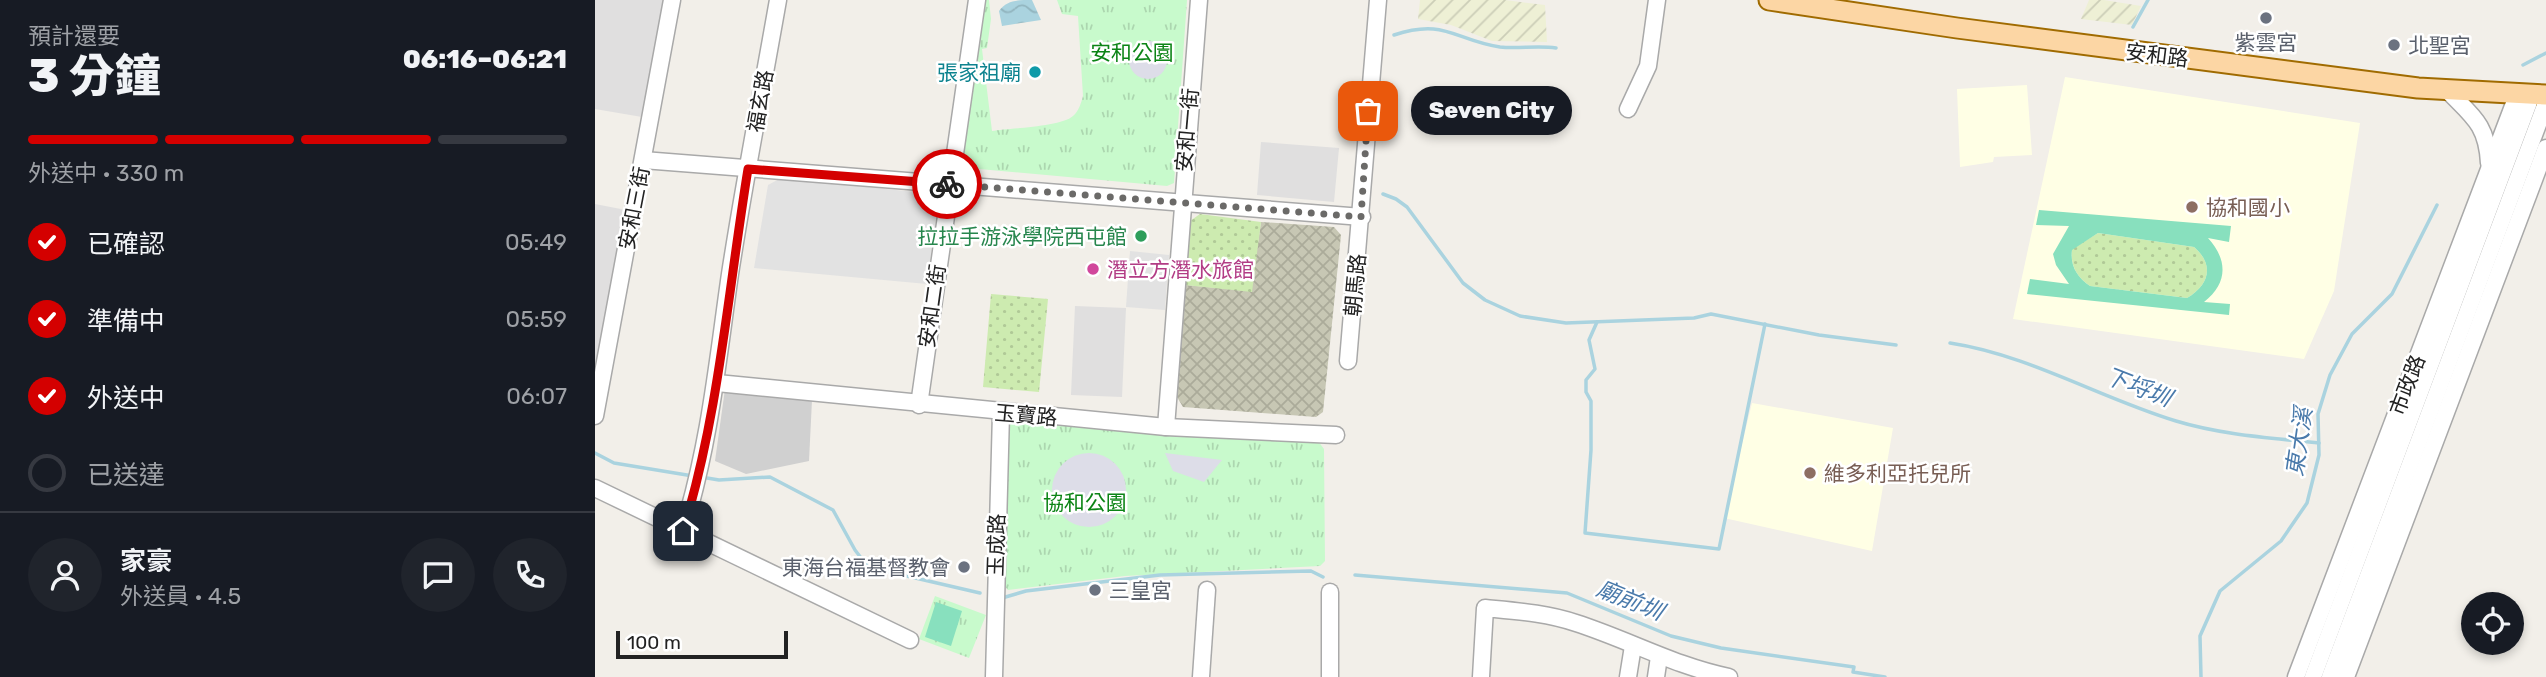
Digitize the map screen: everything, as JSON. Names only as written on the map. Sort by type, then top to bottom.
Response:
[{"type":"main road","name":"安和路","points":[[1769,0],[2122,50],[2447,90],[2535,96]]},
{"type":"street","name":"安和三街","points":[[595,416],[672,0]]},
{"type":"street","name":"福玄路","points":[[683,531],[701,472],[717,383],[748,169],[778,0]]},
{"type":"street","name":"安和二街","points":[[919,405],[948,184],[977,0]]},
{"type":"street","name":"安和一街","points":[[1166,427],[1181,204],[1199,0]]},
{"type":"street","name":"朝馬路","points":[[1348,361],[1378,0]]},
{"type":"street","points":[[1628,108],[1648,66],[1657,0]]},
{"type":"street","points":[[2447,90],[2483,128],[2488,140],[2490,170]]},
{"type":"street","name":"市政路","points":[[2296,677],[2490,170],[2535,96]]},
{"type":"street","name":"市政路","points":[[2313,677],[2535,96]]},
{"type":"street","name":"市政路","points":[[2330,677],[2535,96]]},
{"type":"street","points":[[2346,677],[2546,148]]},
{"type":"street","points":[[643,160],[1361,217]]},
{"type":"street","name":"玉寶路","points":[[717,383],[919,405],[1166,427],[1336,435]]},
{"type":"street","name":"玉成路","points":[[994,677],[1001,412]]},
{"type":"street","points":[[595,488],[910,640]]},
{"type":"street","points":[[1201,677],[1206,590]]},
{"type":"street","points":[[1330,592],[1330,677]]},
{"type":"street","points":[[1481,677],[1485,608],[1545,614],[1576,622],[1690,669],[1729,677]]},
{"type":"street","points":[[1628,677],[1633,646]]},
{"type":"street","points":[[1656,677],[1659,657]]},
{"type":"shaded area","points":[[595,0],[663,0],[642,117],[595,109]]},
{"type":"shaded area","points":[[1420,0],[1505,0],[1545,5],[1547,42],[1492,41],[1451,25],[1418,19]]},
{"type":"shaded area","points":[[2089,0],[2141,6],[2132,25],[2081,19]]},
{"type":"shaded area","points":[[1148,41],[1161,47],[1167,60],[1161,73],[1148,79],[1135,73],[1129,60],[1135,47]]},
{"type":"shaded area","name":"協和國小","points":[[2065,77],[2360,123],[2334,291],[2304,359],[2013,319]]},
{"type":"shaded area","points":[[2027,85],[2032,155],[1994,157],[1993,162],[1960,167],[1957,89]]},
{"type":"shaded area","points":[[1261,142],[1339,148],[1334,202],[1257,195]]},
{"type":"shaded area","points":[[781,178],[934,194],[938,202],[927,284],[754,268],[768,185]]},
{"type":"shaded area","points":[[595,204],[626,210],[595,386]]},
{"type":"shaded area","points":[[1261,222],[1334,227],[1341,235],[1323,412],[1316,417],[1183,407],[1177,397],[1185,285],[1251,291]]},
{"type":"shaded area","points":[[1130,251],[1169,255],[1165,310],[1126,307]]},
{"type":"shaded area","points":[[1075,306],[1126,308],[1122,397],[1071,395]]},
{"type":"shaded area","points":[[725,389],[812,400],[809,461],[746,474],[715,461]]},
{"type":"shaded area","name":"維多利亞托兒所","points":[[1752,403],[1893,428],[1872,551],[1724,518]]},
{"type":"shaded area","points":[[1089,453],[1110,459],[1120,469],[1126,490],[1120,511],[1110,521],[1089,527],[1068,521],[1058,511],[1052,490],[1058,469],[1068,459]]},
{"type":"shaded area","points":[[1165,453],[1222,460],[1204,482],[1173,471]]},
{"type":"green space","name":"安和公園","points":[[984,0],[989,0],[991,19],[987,48],[982,49],[992,131],[1058,123],[1073,116],[1078,109],[1083,96],[1078,16],[1062,14],[1057,0],[1187,0],[1174,183],[1167,186],[968,168],[963,165],[961,158]]},
{"type":"green space","points":[[2039,210],[2231,226],[2229,242],[2208,238],[2215,246],[2223,271],[2218,287],[2204,302],[2230,304],[2229,315],[2027,294],[2030,279],[2069,284],[2056,265],[2053,254],[2069,226],[2036,225]],"holes":[[[2098,233],[2194,247],[2205,261],[2207,274],[2200,287],[2187,298],[2090,286],[2078,275],[2072,261],[2072,250]]]},
{"type":"green space","points":[[1200,214],[1261,222],[1252,292],[1185,285],[1190,221]]},
{"type":"green space","points":[[2098,233],[2194,247],[2205,261],[2207,274],[2200,287],[2187,298],[2090,286],[2075,270],[2072,249]]},
{"type":"green space","points":[[991,294],[1048,299],[1039,392],[983,387]]},
{"type":"green space","name":"協和公園","points":[[1015,418],[1318,441],[1324,449],[1325,561],[1320,566],[1125,576],[1008,590],[1002,583],[1005,427]]},
{"type":"green space","points":[[935,596],[986,615],[969,658],[919,639]]},
{"type":"green space","points":[[936,602],[962,611],[951,646],[925,637]]},
{"type":"water","points":[[1032,0],[1041,20],[1002,26],[999,11],[1002,7],[1013,1]]},
{"type":"waterway","points":[[2133,27],[2148,0]]},
{"type":"waterway","points":[[1394,35],[1411,30],[1438,29],[1500,47],[1556,48]]},
{"type":"waterway","name":"東大溪","points":[[2523,65],[2546,53]]},
{"type":"waterway","points":[[1383,194],[1407,207],[1463,283],[1485,300],[1520,316],[1566,323],[1694,318],[1711,314],[1819,335],[1896,345]]},
{"type":"waterway","name":"下埒圳","points":[[2201,677],[2200,636],[2220,591],[2281,541],[2307,503],[2319,455],[2318,414],[2330,375],[2352,334],[2392,294],[2437,205]]},
{"type":"waterway","points":[[1597,322],[1589,340],[1595,369],[1586,380],[1586,392],[1591,401],[1591,450],[1585,533],[1719,549],[1765,324]]},
{"type":"waterway","name":"下埒圳","points":[[1950,343],[2008,357],[2148,412],[2193,426],[2319,443]]},
{"type":"waterway","name":"廟前圳","points":[[595,453],[614,463],[693,476]]},
{"type":"waterway","points":[[701,477],[719,480],[770,477],[833,510],[855,550],[868,567],[980,593]]},
{"type":"waterway","points":[[1002,598],[1026,591],[1160,575],[1311,571],[1323,577]]},
{"type":"waterway","name":"廟前圳","points":[[1355,575],[1567,593],[1671,636],[1721,648],[1854,667],[1853,672],[1885,677]]},
{"type":"way so far","points":[[947,184],[1361,217],[1368,111]]},
{"type":"place","name":"紫雲宮","points":[[2266,18]]},
{"type":"place","name":"北聖宮","points":[[2394,45]]},
{"type":"place","name":"張家祖廟","points":[[1035,72]]},
{"type":"place","name":"Seven City","points":[[1368,111]]},
{"type":"place","name":"協和國小","points":[[2192,207]]},
{"type":"place","name":"拉拉手游泳學院西屯館","points":[[1141,236]]},
{"type":"place","name":"潛立方潛水旅館","points":[[1093,269]]},
{"type":"place","name":"維多利亞托兒所","points":[[1810,473]]},
{"type":"place","name":"東海台福基督教會","points":[[964,567]]},
{"type":"place","name":"三皇宮","points":[[1095,590]]},
{"type":"route","points":[[683,531],[701,472],[710,427],[748,169],[947,184]]}]
